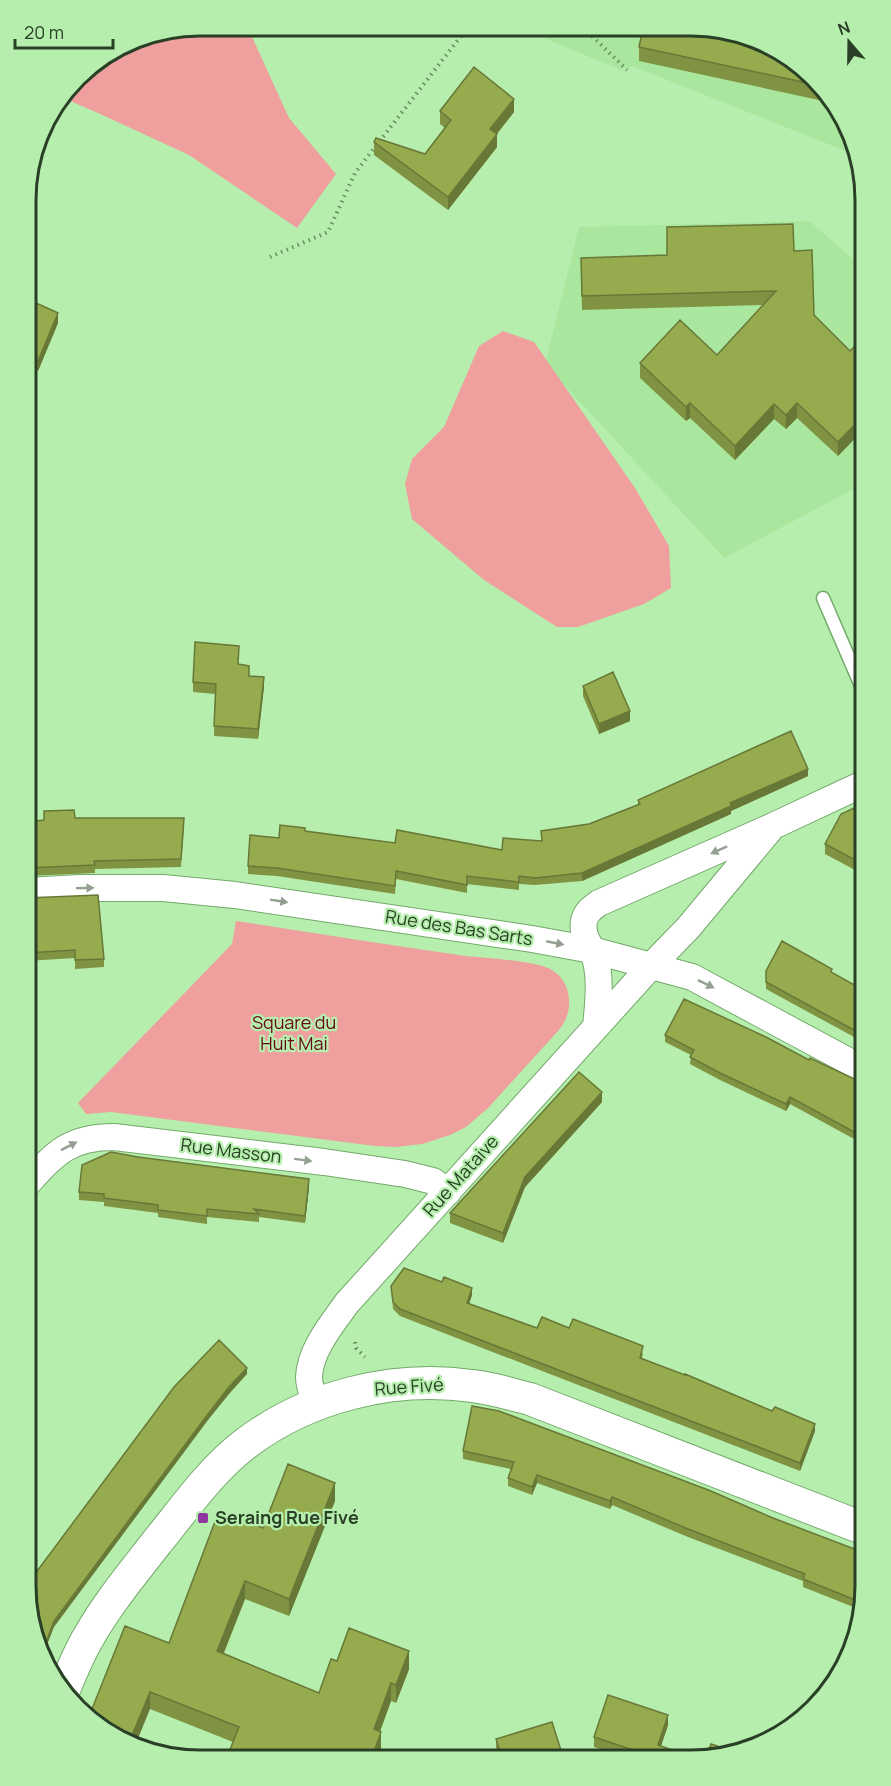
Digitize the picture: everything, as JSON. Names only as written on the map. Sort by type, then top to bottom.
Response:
[{"type":"street","points":[[596,1027],[599,986],[596,960],[583,934],[587,913],[599,903],[855,788]]},
{"type":"street","name":"Rue Mataive","points":[[316,1404],[309,1386],[310,1370],[327,1330],[347,1303],[651,966],[688,928],[772,826]]},
{"type":"street","name":"Rue des Bas Sarts","points":[[36,890],[163,888],[245,896],[592,950],[700,981],[855,1065]]},
{"type":"street","name":"Rue Masson","points":[[36,1175],[66,1147],[95,1137],[114,1137],[405,1174],[433,1182],[448,1191]]},
{"type":"street","name":"Rue Fivé","points":[[67,1682],[87,1638],[109,1606],[159,1539],[222,1464],[245,1444],[272,1426],[316,1404],[380,1386],[470,1385],[530,1399],[855,1525]]},
{"type":"lane","points":[[823,598],[855,672]]},
{"type":"path","points":[[270,257],[328,232],[355,173],[461,36]]},
{"type":"path","points":[[592,36],[627,70]]},
{"type":"path","points":[[356,1334],[356,1348],[366,1358]]},
{"type":"shaded area","points":[[539,36],[702,36],[744,45],[782,64],[814,92],[838,127],[847,152],[632,66],[621,70]]},
{"type":"shaded area","points":[[809,221],[855,260],[855,488],[724,558],[545,364],[579,227]]},
{"type":"green space","points":[[252,36],[289,118],[336,174],[297,228],[189,155],[70,101],[100,70],[127,53],[147,45],[178,37]]},
{"type":"green space","points":[[503,331],[534,342],[635,488],[669,546],[671,588],[644,604],[578,627],[557,627],[484,580],[412,519],[405,484],[412,459],[444,427],[479,346]]},
{"type":"green space","name":"Square du Huit Mai","points":[[236,921],[466,956],[524,962],[545,967],[552,970],[564,982],[569,998],[567,1015],[559,1030],[488,1108],[466,1127],[422,1144],[396,1147],[375,1146],[111,1112],[86,1114],[78,1103],[232,944]]},
{"type":"building","points":[[641,36],[702,36],[723,39],[764,53],[804,82],[639,47]]},
{"type":"building","points":[[474,67],[514,99],[490,129],[497,134],[448,197],[374,142],[376,138],[425,154],[451,120],[440,111]]},
{"type":"building","points":[[793,224],[794,251],[812,250],[814,315],[850,351],[855,346],[855,424],[838,442],[797,403],[786,415],[774,404],[735,446],[690,403],[686,407],[640,363],[680,320],[717,355],[776,291],[582,296],[581,258],[667,255],[667,227]]},
{"type":"building","points":[[36,303],[58,313],[38,361],[36,360]]},
{"type":"building","points":[[195,642],[239,646],[238,664],[249,666],[249,676],[264,677],[258,729],[214,726],[216,684],[193,682]]},
{"type":"building","points":[[613,672],[630,711],[599,724],[583,686]]},
{"type":"building","points":[[791,731],[808,769],[582,873],[535,878],[519,876],[519,882],[467,876],[467,885],[396,871],[395,886],[277,868],[248,866],[250,835],[279,838],[280,825],[305,828],[305,831],[395,843],[397,830],[502,850],[503,838],[542,841],[541,831],[589,824],[640,804],[638,800]]},
{"type":"building","points":[[855,808],[855,860],[825,844],[841,814]]},
{"type":"building","points":[[74,810],[75,818],[184,818],[181,859],[94,861],[95,865],[36,868],[36,821],[44,820],[44,811]]},
{"type":"building","points":[[98,895],[104,959],[75,960],[75,950],[36,952],[36,898]]},
{"type":"building","points":[[782,941],[832,969],[831,972],[855,985],[855,1031],[766,982],[766,971]]},
{"type":"building","points":[[684,999],[766,1037],[809,1060],[810,1058],[855,1079],[855,1133],[790,1097],[786,1104],[720,1073],[690,1057],[694,1050],[665,1035]]},
{"type":"building","points":[[579,1072],[602,1092],[525,1177],[503,1233],[450,1213]]},
{"type":"building","points":[[111,1152],[309,1179],[305,1216],[254,1209],[259,1214],[207,1209],[207,1216],[158,1210],[158,1205],[104,1198],[104,1194],[79,1192],[82,1165]]},
{"type":"building","points":[[404,1268],[442,1282],[444,1277],[472,1288],[467,1303],[537,1328],[542,1317],[569,1328],[573,1319],[643,1346],[640,1358],[685,1374],[772,1411],[775,1407],[815,1424],[800,1463],[400,1309],[393,1302],[391,1286]]},
{"type":"building","points":[[219,1340],[247,1368],[208,1414],[54,1621],[46,1642],[37,1608],[36,1573],[174,1387]]},
{"type":"building","points":[[472,1406],[499,1411],[711,1491],[773,1518],[855,1549],[855,1600],[803,1579],[805,1574],[612,1497],[610,1501],[537,1475],[532,1487],[508,1478],[514,1462],[463,1451]]},
{"type":"building","points":[[288,1464],[335,1483],[289,1599],[245,1581],[217,1651],[319,1693],[331,1659],[337,1661],[349,1628],[409,1651],[396,1685],[391,1683],[374,1729],[381,1732],[375,1750],[230,1750],[239,1727],[150,1692],[132,1735],[92,1709],[125,1626],[169,1643],[219,1511],[263,1528]]},
{"type":"building","points":[[608,1695],[668,1715],[658,1745],[672,1750],[633,1750],[594,1737]]},
{"type":"building","points":[[552,1722],[561,1750],[500,1750],[496,1739]]},
{"type":"building","points":[[711,1744],[721,1747],[713,1749],[709,1749]]},
{"type":"place","name":"Seraing Rue Fivé","points":[[203,1518]]}]
